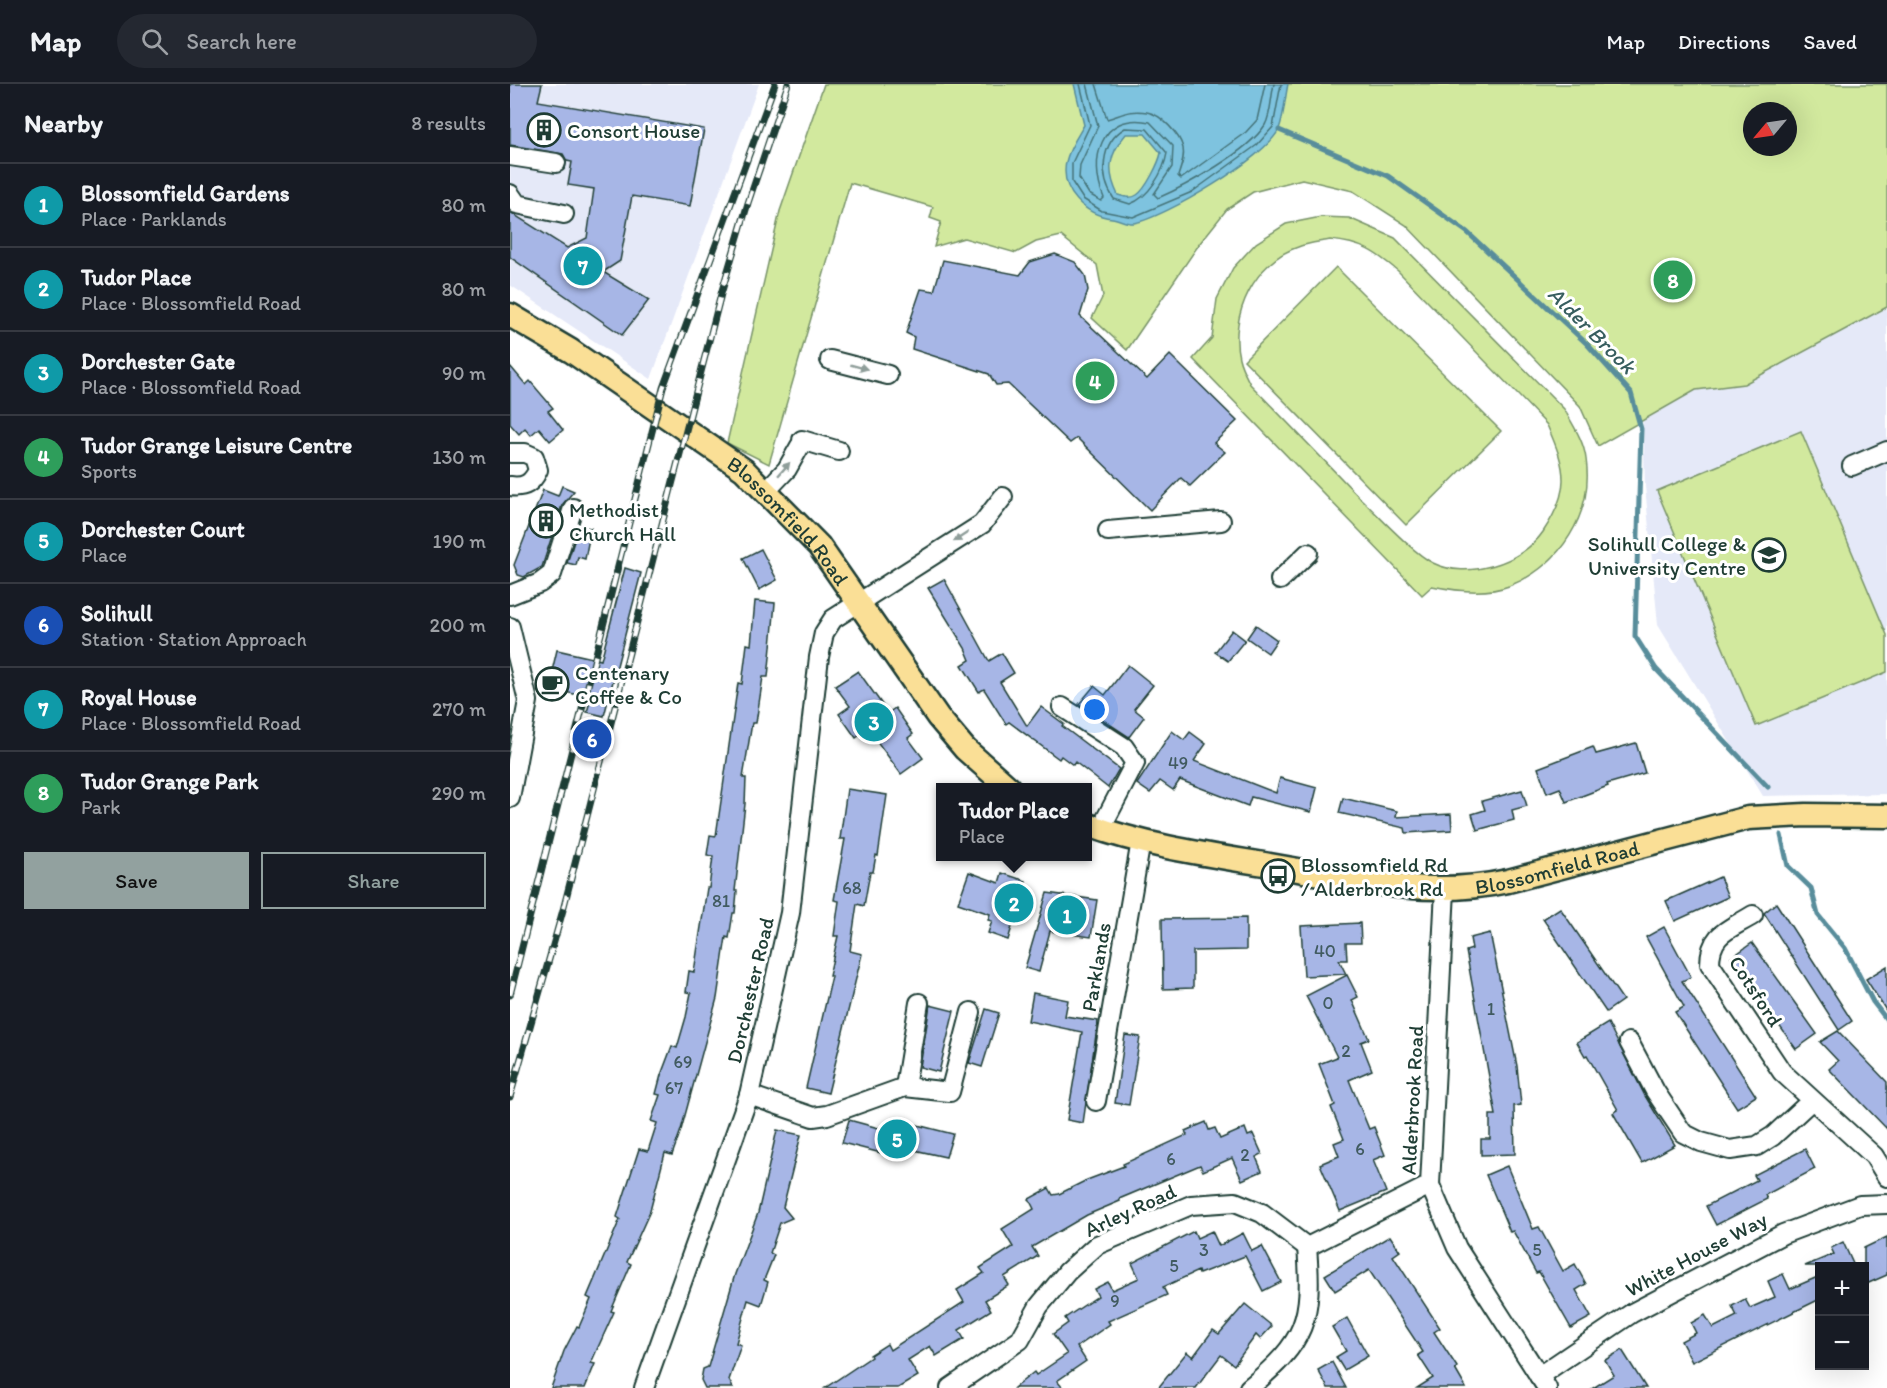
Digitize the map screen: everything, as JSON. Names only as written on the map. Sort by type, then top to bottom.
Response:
[{"type":"main road","name":"Blossomfield Road","points":[[510,315],[571,351],[727,456],[766,491],[819,546],[938,717],[965,750],[1003,783]]},
{"type":"main road","name":"Blossomfield Road","points":[[1094,828],[1141,841],[1413,889],[1445,890],[1475,888],[1508,881],[1618,850],[1749,818],[1806,815],[1887,816]]},
{"type":"street","points":[[510,156],[556,163]]},
{"type":"street","points":[[510,194],[517,204],[564,214]]},
{"type":"street","points":[[830,360],[888,375]]},
{"type":"street","points":[[766,491],[787,469],[801,443],[839,451]]},
{"type":"street","points":[[1852,466],[1887,451]]},
{"type":"street","points":[[510,453],[525,453],[534,457],[538,470],[533,480],[526,485],[510,486]]},
{"type":"street","name":"Dorchester Road","points":[[644,1388],[749,1095],[790,914],[819,657],[824,633],[833,619],[860,604],[982,524],[1003,497]]},
{"type":"street","points":[[510,596],[540,583],[552,574],[573,508]]},
{"type":"street","points":[[1108,531],[1221,521]]},
{"type":"street","points":[[1281,580],[1308,553]]},
{"type":"street","points":[[510,627],[528,701],[523,743],[510,798]]},
{"type":"street","points":[[1062,707],[1124,747],[1135,763],[1094,828]]},
{"type":"street","name":"Parklands","points":[[1096,1101],[1141,841]]},
{"type":"street","name":"Alderbrook Road","points":[[1445,890],[1430,1185],[1456,1248],[1543,1382]]},
{"type":"street","name":"Cotsford","points":[[1753,915],[1718,936],[1710,947],[1710,964],[1782,1072],[1811,1101]]},
{"type":"street","points":[[905,1087],[919,1003]]},
{"type":"street","points":[[749,1095],[813,1117],[827,1115],[905,1087],[950,1092],[971,1012]]},
{"type":"street","points":[[1629,1042],[1655,1091],[1683,1133],[1701,1142],[1730,1150],[1757,1146],[1811,1101],[1874,1156],[1887,1177]]},
{"type":"street","points":[[1249,1388],[1275,1366],[1300,1335],[1307,1317],[1307,1246],[1430,1185]]},
{"type":"street","name":"Arley Road","points":[[950,1388],[1020,1340],[1039,1306],[1067,1272],[1097,1245],[1191,1205],[1235,1202],[1262,1213],[1307,1246]]},
{"type":"street","name":"White House Way","points":[[1543,1382],[1632,1313],[1772,1239],[1860,1205],[1887,1204]]},
{"type":"shaded area","points":[[510,84],[759,84],[651,379],[510,285]]},
{"type":"shaded area","name":"Solihull College & University Centre","points":[[1887,307],[1887,794],[1763,796],[1658,625],[1645,486],[1643,420],[1696,390],[1744,384]]},
{"type":"green space","points":[[824,84],[1887,84],[1887,307],[1744,384],[1696,390],[1598,446],[1580,406],[1406,225],[1353,191],[1302,179],[1253,192],[1227,209],[1200,243],[1127,350],[1092,318],[1103,296],[1097,265],[1061,236],[1036,242],[1016,253],[964,238],[934,247],[941,222],[930,218],[933,207],[850,183],[769,464],[727,443],[780,211]]},
{"type":"green space","points":[[1321,217],[1349,218],[1395,238],[1564,409],[1578,433],[1585,452],[1587,479],[1585,499],[1570,536],[1544,565],[1527,577],[1500,589],[1470,591],[1432,586],[1422,595],[1193,359],[1212,338],[1217,299],[1233,268],[1256,243],[1286,224]],"holes":[[[1330,240],[1351,243],[1367,249],[1398,271],[1547,425],[1562,468],[1562,492],[1543,532],[1522,552],[1493,566],[1477,569],[1447,568],[1433,563],[1406,543],[1361,499],[1250,384],[1242,368],[1237,341],[1238,324],[1249,292],[1269,264],[1283,254],[1298,247]]]},
{"type":"green space","points":[[1336,267],[1501,431],[1406,525],[1244,360]]},
{"type":"green space","points":[[1801,431],[1887,635],[1887,672],[1756,726],[1657,491]]},
{"type":"water","points":[[1074,84],[1288,84],[1279,129],[1271,141],[1256,155],[1190,198],[1148,219],[1134,223],[1093,212],[1084,207],[1071,192],[1065,173],[1066,162],[1071,147],[1084,125]],"holes":[[[1126,134],[1145,134],[1161,153],[1158,163],[1141,192],[1130,197],[1118,195],[1111,170],[1116,149]]]},
{"type":"building","points":[[510,84],[542,84],[538,101],[704,129],[690,206],[632,196],[620,261],[603,272],[649,300],[622,335],[510,257],[510,212],[567,248],[587,238],[594,189],[568,185],[572,162],[567,161],[563,154],[510,145]]},
{"type":"building","points":[[1055,254],[1075,262],[1085,275],[1088,290],[1080,316],[1147,379],[1170,355],[1237,421],[1214,443],[1225,452],[1190,486],[1181,478],[1150,510],[1077,438],[1070,443],[1008,384],[996,385],[989,374],[912,349],[914,337],[906,333],[921,289],[934,291],[943,260],[1020,275],[1030,262]]},
{"type":"building","points":[[510,366],[526,385],[530,381],[553,408],[548,411],[563,430],[550,441],[539,428],[531,435],[525,428],[519,434],[510,424]]},
{"type":"building","name":"Methodist Church Hall","points":[[562,486],[574,491],[562,505],[542,567],[524,577],[518,575],[514,565],[543,490],[558,496]]},
{"type":"building","points":[[579,526],[591,528],[585,559],[578,557],[576,565],[567,563]]},
{"type":"building","points":[[761,549],[777,580],[759,590],[743,558]]},
{"type":"building","points":[[625,568],[641,573],[604,716],[587,712],[591,698],[548,688],[557,650],[601,660]]},
{"type":"building","points":[[944,579],[989,661],[1002,653],[1014,673],[1000,682],[1027,726],[1041,707],[1064,724],[1062,726],[1119,769],[1108,788],[1075,762],[1073,765],[1061,756],[1059,759],[1009,722],[1006,724],[984,689],[979,692],[962,665],[970,660],[965,648],[928,588]]},
{"type":"building","points":[[755,601],[775,603],[771,647],[768,677],[763,677],[756,723],[752,723],[743,778],[746,778],[745,804],[735,891],[737,891],[735,913],[733,913],[729,938],[726,937],[717,998],[681,1130],[672,1155],[665,1153],[650,1211],[627,1262],[631,1264],[611,1311],[614,1312],[591,1363],[595,1364],[585,1388],[551,1388],[564,1351],[577,1326],[579,1327],[591,1299],[587,1297],[620,1219],[617,1217],[639,1149],[648,1151],[657,1123],[651,1121],[660,1095],[656,1094],[661,1075],[672,1046],[677,1048],[686,1017],[691,993],[686,992],[689,971],[694,972],[707,888],[709,888],[713,856],[707,855],[710,835],[716,836],[738,683],[742,684],[747,644],[751,645]]},
{"type":"building","points":[[1256,625],[1277,640],[1268,653],[1247,638]]},
{"type":"building","points":[[1232,630],[1245,640],[1228,661],[1215,652]]},
{"type":"building","points":[[1128,665],[1153,685],[1134,709],[1144,717],[1129,737],[1079,704],[1094,686],[1105,695]]},
{"type":"building","points":[[858,671],[888,713],[895,708],[913,734],[908,738],[923,758],[901,774],[868,729],[856,738],[839,714],[850,706],[835,686]]},
{"type":"building","points":[[1172,731],[1184,740],[1190,732],[1206,744],[1194,761],[1276,793],[1280,778],[1317,788],[1311,812],[1251,797],[1248,806],[1180,780],[1173,790],[1160,781],[1150,793],[1137,784]]},
{"type":"building","points":[[1636,743],[1645,773],[1607,784],[1608,786],[1566,802],[1560,788],[1547,793],[1538,768],[1593,747],[1596,754]]},
{"type":"building","points":[[847,789],[887,795],[878,856],[876,855],[873,872],[870,872],[864,906],[857,904],[850,951],[862,954],[828,1093],[806,1088],[832,976],[829,976],[838,936],[834,936],[839,901],[834,900],[845,839],[840,839]]},
{"type":"building","points":[[1522,790],[1527,806],[1512,810],[1514,820],[1477,830],[1472,814],[1485,810],[1482,801]]},
{"type":"building","points":[[1343,798],[1397,811],[1396,817],[1451,814],[1452,830],[1406,833],[1405,828],[1339,813]]},
{"type":"building","points":[[969,872],[999,883],[1002,873],[1026,881],[1008,940],[988,933],[992,921],[988,920],[990,914],[958,903]]},
{"type":"building","points":[[1720,877],[1728,897],[1675,921],[1666,901]]},
{"type":"building","points":[[1047,893],[1097,900],[1091,937],[1050,931],[1039,972],[1025,968]]},
{"type":"building","points":[[1776,903],[1852,1021],[1839,1030],[1764,913]]},
{"type":"building","points":[[1560,908],[1623,1000],[1606,1012],[1543,919]]},
{"type":"building","points":[[1246,918],[1246,950],[1193,951],[1193,988],[1163,989],[1162,919]]},
{"type":"building","points":[[1360,923],[1361,943],[1346,943],[1347,960],[1339,960],[1346,974],[1304,976],[1301,926]]},
{"type":"building","points":[[1664,927],[1691,977],[1682,981],[1756,1096],[1737,1108],[1675,1012],[1684,1007],[1646,937]]},
{"type":"building","points":[[1490,933],[1517,1066],[1521,1105],[1514,1106],[1515,1154],[1481,1155],[1481,1139],[1490,1139],[1490,1115],[1496,1115],[1466,951],[1472,949],[1470,938]]},
{"type":"building","points":[[1752,943],[1817,1034],[1796,1049],[1731,958]]},
{"type":"building","points":[[1887,966],[1887,1012],[1866,979]]},
{"type":"building","points":[[1347,975],[1358,997],[1352,1000],[1369,1039],[1361,1042],[1372,1070],[1349,1080],[1369,1129],[1374,1127],[1385,1155],[1373,1160],[1386,1192],[1340,1211],[1320,1164],[1339,1156],[1334,1143],[1344,1139],[1331,1107],[1335,1105],[1319,1064],[1337,1057],[1306,996]]},
{"type":"building","points":[[1033,993],[1068,1000],[1065,1016],[1098,1021],[1083,1123],[1067,1120],[1082,1032],[1028,1021]]},
{"type":"building","points":[[930,1005],[954,1011],[939,1072],[920,1067]]},
{"type":"building","points":[[986,1009],[999,1013],[982,1067],[969,1063]]},
{"type":"building","points":[[1608,1023],[1645,1096],[1675,1145],[1642,1163],[1613,1113],[1618,1110],[1587,1055],[1585,1056],[1577,1042]]},
{"type":"building","points":[[1838,1031],[1887,1082],[1887,1129],[1829,1069],[1838,1061],[1820,1042]]},
{"type":"building","points":[[1125,1035],[1140,1037],[1129,1105],[1115,1103]]},
{"type":"building","points":[[849,1120],[897,1133],[901,1121],[953,1134],[946,1157],[896,1146],[893,1156],[842,1143]]},
{"type":"building","points":[[1206,1122],[1209,1130],[1215,1128],[1220,1139],[1245,1128],[1248,1136],[1253,1134],[1262,1154],[1256,1157],[1262,1171],[1242,1180],[1232,1158],[1203,1171],[1200,1165],[1119,1199],[1120,1201],[1087,1215],[1032,1247],[1038,1256],[1004,1277],[1009,1285],[985,1300],[991,1310],[959,1330],[964,1339],[936,1356],[930,1346],[908,1360],[918,1376],[898,1388],[825,1388],[887,1344],[890,1350],[964,1302],[957,1290],[984,1273],[980,1268],[1013,1247],[1002,1229],[1034,1209],[1029,1199],[1049,1188],[1053,1195],[1059,1194],[1124,1166],[1123,1164],[1187,1135],[1185,1131]]},
{"type":"building","points":[[777,1130],[801,1135],[783,1207],[792,1218],[780,1223],[770,1253],[774,1255],[764,1280],[768,1282],[761,1305],[748,1300],[736,1343],[741,1345],[729,1380],[733,1388],[705,1388],[701,1380],[703,1369],[708,1367],[735,1274],[758,1213]]},
{"type":"building","points":[[1805,1149],[1815,1169],[1765,1195],[1767,1199],[1716,1225],[1706,1206],[1757,1180],[1754,1175]]},
{"type":"building","points":[[1507,1166],[1533,1229],[1539,1227],[1563,1271],[1575,1264],[1586,1284],[1576,1290],[1591,1317],[1571,1328],[1539,1272],[1536,1273],[1513,1231],[1510,1232],[1486,1175]]},
{"type":"building","points":[[1194,1231],[1197,1238],[1212,1231],[1219,1246],[1243,1233],[1252,1251],[1262,1246],[1281,1282],[1263,1291],[1245,1256],[1199,1274],[1198,1271],[1163,1287],[1167,1295],[1108,1321],[1110,1324],[1077,1347],[1086,1361],[1057,1381],[1063,1388],[1014,1388],[1034,1372],[1036,1375],[1067,1354],[1053,1334],[1068,1323],[1065,1318],[1098,1296],[1094,1289],[1108,1282],[1112,1290],[1139,1278],[1132,1263]]},
{"type":"building","points":[[1390,1236],[1400,1251],[1393,1256],[1440,1328],[1434,1332],[1457,1367],[1455,1369],[1466,1388],[1417,1388],[1433,1378],[1418,1355],[1423,1352],[1369,1270],[1335,1291],[1325,1275]]},
{"type":"building","points":[[1887,1237],[1887,1275],[1869,1283],[1869,1262],[1864,1262],[1864,1248]]},
{"type":"building","points":[[1843,1242],[1852,1262],[1815,1262],[1815,1266],[1805,1266],[1834,1254],[1831,1248]]},
{"type":"building","points":[[1783,1274],[1790,1289],[1815,1278],[1815,1301],[1692,1362],[1681,1341],[1696,1333],[1691,1323],[1705,1315],[1713,1328],[1737,1316],[1732,1306],[1745,1299],[1750,1308],[1775,1297],[1768,1281]]},
{"type":"building","points":[[1245,1304],[1272,1326],[1260,1339],[1256,1335],[1234,1365],[1221,1355],[1196,1388],[1158,1388],[1187,1352],[1193,1357],[1213,1330],[1219,1334]]},
{"type":"building","points":[[1347,1318],[1368,1356],[1344,1370],[1336,1357],[1346,1351],[1332,1327]]},
{"type":"building","points":[[1622,1350],[1646,1388],[1593,1388],[1614,1375],[1605,1360]]},
{"type":"building","points":[[1332,1362],[1346,1388],[1328,1388],[1318,1370]]},
{"type":"waterway","name":"Alder Brook","points":[[1279,130],[1388,176],[1467,232],[1587,344],[1631,393],[1641,429],[1635,636],[1656,669],[1768,787]]},
{"type":"waterway","name":"Alder Brook","points":[[1781,835],[1788,866],[1811,888],[1818,915],[1845,948],[1873,1002],[1887,1020]]},
{"type":"railway","points":[[510,995],[663,388],[775,84]]},
{"type":"railway","points":[[510,1097],[563,910],[721,294],[748,203],[788,84]]},
{"type":"place","name":"Consort House","points":[[544,130]]},
{"type":"place","name":"Royal House","points":[[583,266]]},
{"type":"place","name":"Tudor Grange Park","points":[[1673,280]]},
{"type":"place","name":"Tudor Grange Leisure Centre","points":[[1095,381]]},
{"type":"place","name":"Methodist Church Hall","points":[[546,521]]},
{"type":"place","name":"Solihull College & University Centre","points":[[1769,555]]},
{"type":"place","name":"Centenary Coffee & Co","points":[[552,684]]},
{"type":"place","name":"Dorchester Gate","points":[[874,722]]},
{"type":"place","name":"Solihull","points":[[592,739]]},
{"type":"place","name":"Blossomfield Rd / Alderbrook Rd","points":[[1278,876]]},
{"type":"place","name":"Tudor Place","points":[[1014,903]]},
{"type":"place","name":"Blossomfield Gardens","points":[[1067,915]]},
{"type":"place","name":"Dorchester Court","points":[[897,1139]]}]
